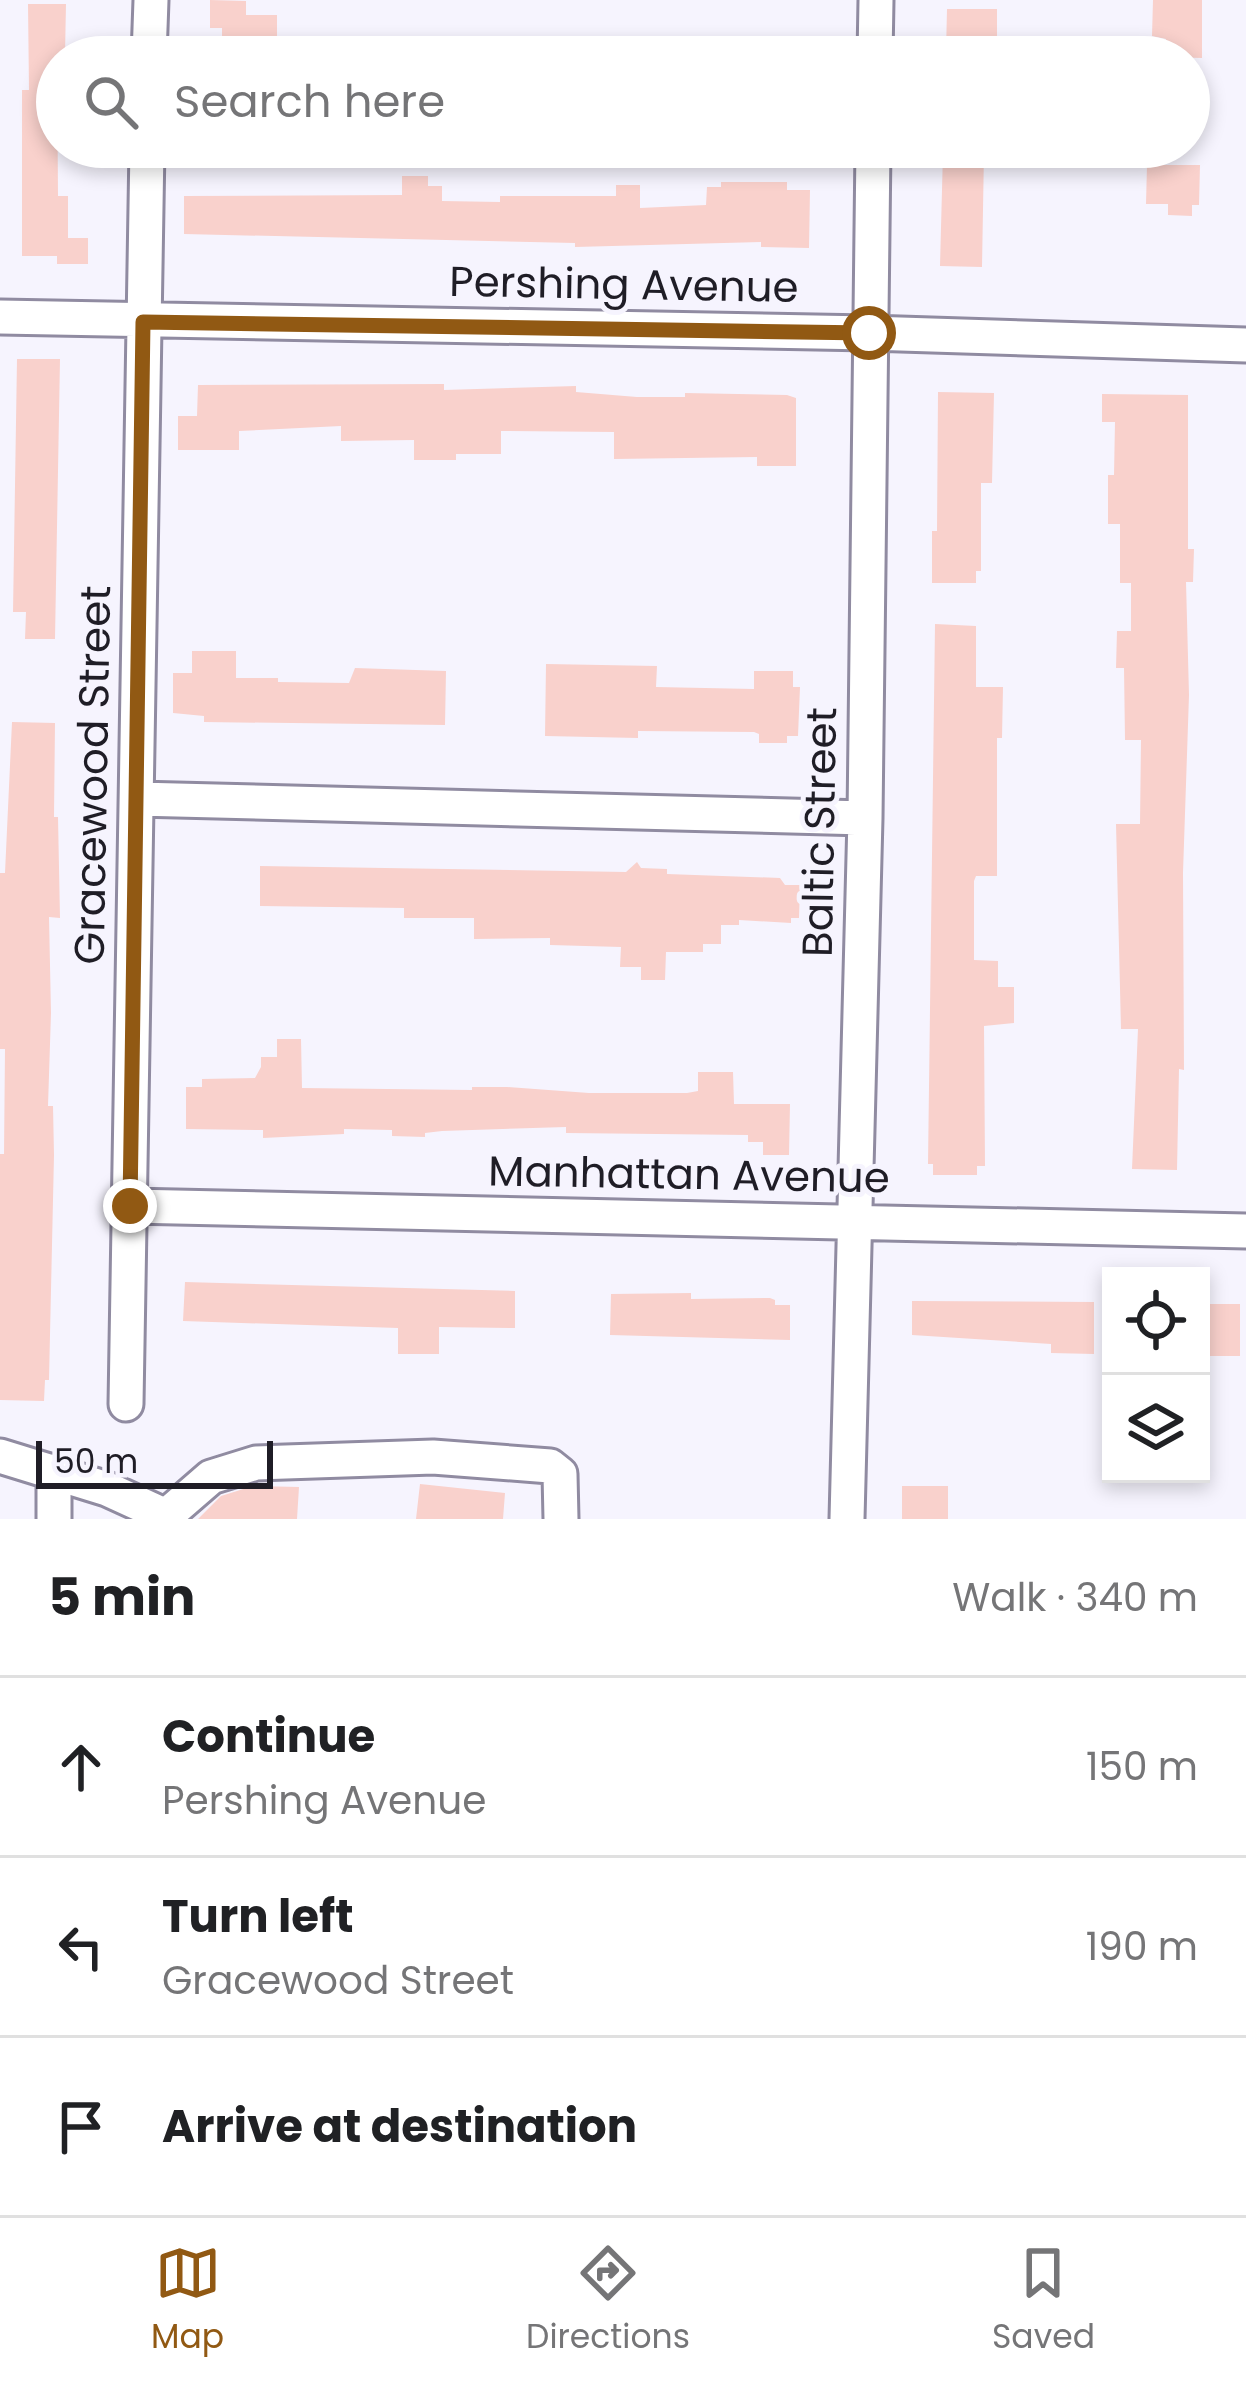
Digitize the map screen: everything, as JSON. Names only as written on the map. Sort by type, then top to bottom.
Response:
[{"type":"street","points":[[150,36],[151,0]]},
{"type":"street","points":[[876,36],[877,0]]},
{"type":"street","name":"Gracewood Street","points":[[126,1404],[147,168]]},
{"type":"street","name":"Baltic Street","points":[[847,1519],[866,818],[873,168]]},
{"type":"street","name":"Pershing Avenue","points":[[0,316],[1246,345]]},
{"type":"street","points":[[137,800],[866,818]]},
{"type":"street","name":"Manhattan Avenue","points":[[130,1206],[1246,1231]]},
{"type":"street","points":[[0,1456],[54,1471],[166,1517],[211,1477],[256,1463],[434,1457],[550,1466],[560,1474],[561,1519]]},
{"type":"street","points":[[54,1471],[54,1519]]},
{"type":"building","points":[[210,0],[246,1],[246,15],[277,15],[277,36],[222,36],[222,28],[210,28]]},
{"type":"building","points":[[1153,0],[1202,0],[1202,36],[1152,36]]},
{"type":"building","points":[[28,4],[66,4],[65,36],[36,36],[36,168],[58,168],[58,196],[68,196],[68,238],[88,238],[88,264],[57,264],[57,256],[22,256],[22,90],[29,90]]},
{"type":"building","points":[[947,9],[997,9],[997,36],[946,36]]},
{"type":"building","points":[[943,168],[984,168],[982,267],[940,266]]},
{"type":"building","points":[[1147,168],[1200,168],[1199,205],[1192,205],[1192,216],[1168,215],[1168,204],[1146,204]]},
{"type":"building","points":[[402,176],[428,176],[428,186],[442,186],[442,201],[616,196],[616,185],[640,185],[640,208],[706,205],[707,187],[721,187],[721,182],[787,182],[787,190],[810,190],[809,248],[761,247],[761,242],[575,247],[575,243],[184,234],[184,196],[402,195]]},
{"type":"building","points":[[17,359],[60,359],[55,639],[25,639],[26,612],[13,612]]},
{"type":"building","points":[[444,384],[444,390],[576,386],[576,392],[637,397],[787,395],[796,398],[796,466],[757,466],[757,457],[614,459],[614,432],[501,431],[501,454],[456,454],[456,460],[414,460],[414,440],[341,441],[341,426],[239,431],[239,450],[178,450],[178,416],[197,416],[198,385]]},
{"type":"building","points":[[938,392],[994,393],[992,483],[981,483],[981,571],[976,571],[976,583],[932,583]]},
{"type":"building","points":[[1102,394],[1188,395],[1188,549],[1194,549],[1193,582],[1186,582],[1184,1070],[1179,1069],[1177,1170],[1132,1169],[1138,1029],[1121,1029],[1116,824],[1140,824],[1141,740],[1125,740],[1124,668],[1116,668],[1117,631],[1131,631],[1131,583],[1120,583],[1120,524],[1108,524],[1115,422],[1102,422]]},
{"type":"building","points":[[935,624],[976,626],[976,687],[1003,687],[1002,738],[997,738],[997,876],[976,876],[974,881],[974,960],[998,961],[998,987],[1014,987],[1014,1023],[984,1026],[985,1166],[977,1166],[977,1175],[933,1175],[933,1164],[928,1164]]},
{"type":"building","points":[[192,651],[236,651],[236,678],[278,678],[278,682],[349,683],[355,668],[446,671],[445,725],[204,722],[204,716],[173,713],[173,673],[192,673]]},
{"type":"building","points":[[546,664],[657,666],[656,687],[754,689],[754,671],[793,671],[793,687],[800,687],[798,736],[787,736],[787,743],[759,743],[759,734],[754,732],[638,731],[638,738],[545,736]]},
{"type":"building","points":[[12,722],[55,723],[60,918],[49,917],[48,1106],[53,1106],[54,1155],[49,1380],[45,1380],[44,1401],[0,1400],[5,1049],[0,1049],[0,873],[5,873]]},
{"type":"building","points":[[637,862],[641,868],[667,869],[667,874],[780,878],[785,885],[800,885],[799,918],[791,918],[791,923],[739,920],[739,925],[721,925],[721,944],[703,944],[703,952],[666,952],[665,980],[641,980],[641,967],[620,967],[621,947],[550,945],[550,938],[474,939],[474,918],[404,918],[404,908],[260,906],[260,866],[626,872]]},
{"type":"building","points":[[277,1039],[301,1039],[302,1088],[507,1087],[687,1093],[698,1091],[698,1072],[733,1072],[734,1104],[790,1104],[789,1155],[763,1155],[763,1142],[748,1142],[748,1135],[566,1133],[566,1127],[442,1131],[425,1133],[425,1137],[392,1136],[392,1130],[344,1129],[344,1134],[263,1138],[263,1130],[186,1129],[186,1087],[202,1087],[202,1079],[255,1078],[261,1057],[277,1057]]},
{"type":"building","points":[[185,1282],[515,1291],[515,1328],[439,1327],[439,1354],[398,1354],[398,1328],[183,1321]]},
{"type":"building","points":[[691,1293],[691,1299],[770,1298],[775,1305],[790,1305],[790,1340],[610,1335],[611,1294]]},
{"type":"building","points":[[912,1301],[1094,1302],[1094,1354],[1051,1353],[1051,1344],[912,1335]]},
{"type":"building","points":[[1210,1304],[1240,1304],[1240,1356],[1210,1356]]},
{"type":"building","points":[[420,1484],[505,1493],[503,1519],[416,1519]]},
{"type":"building","points":[[253,1486],[299,1487],[297,1519],[198,1519],[221,1496]]},
{"type":"building","points":[[902,1486],[948,1486],[948,1519],[902,1519]]},
{"type":"route","points":[[130,1206],[143,322],[869,333]]}]
